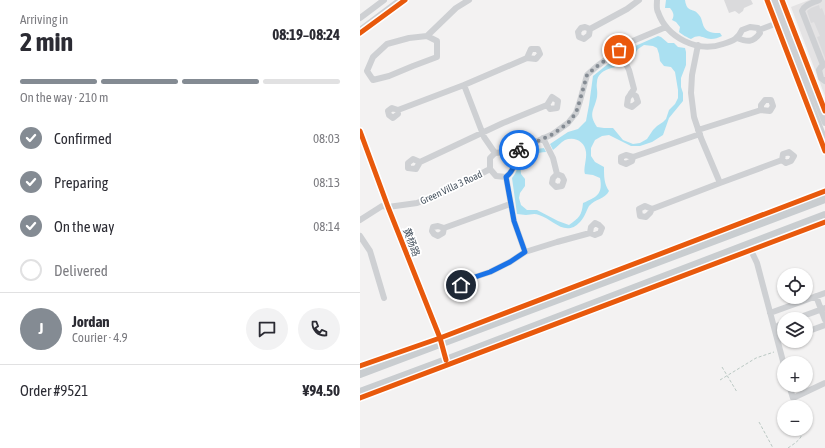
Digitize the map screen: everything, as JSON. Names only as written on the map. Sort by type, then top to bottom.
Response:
[{"type":"main road","points":[[360,374],[825,199]]},
{"type":"main road","points":[[360,392],[825,215]]},
{"type":"street","points":[[360,18],[384,0]]},
{"type":"street","points":[[360,30],[400,0]]},
{"type":"street","points":[[427,36],[437,41],[437,57],[389,76],[372,80],[368,71],[372,57],[387,44],[408,38],[427,36],[456,8],[469,0]]},
{"type":"street","points":[[590,29],[627,9],[639,0]]},
{"type":"street","points":[[657,0],[657,11],[666,28],[684,41],[698,45],[719,45],[733,40],[739,36],[742,30],[750,27],[758,28],[759,30],[780,22]]},
{"type":"street","points":[[771,0],[825,140]]},
{"type":"street","points":[[777,0],[825,123]]},
{"type":"street","points":[[819,0],[806,5],[802,11],[824,65],[819,70],[821,78],[825,81]]},
{"type":"street","points":[[511,155],[522,148],[553,134],[568,123],[576,113],[587,75],[600,63],[628,44],[666,28]]},
{"type":"street","points":[[736,38],[744,41],[751,41],[760,33],[759,30]]},
{"type":"street","points":[[698,45],[692,75],[694,117],[720,183]]},
{"type":"street","points":[[619,50],[629,70],[634,90],[631,93]]},
{"type":"street","points":[[398,110],[464,85],[527,58]]},
{"type":"street","points":[[808,79],[820,74]]},
{"type":"street","points":[[464,85],[484,137],[495,153],[505,152],[511,155],[514,163],[512,172],[506,177],[514,221],[525,252]]},
{"type":"street","points":[[420,162],[503,123],[547,105]]},
{"type":"street","points":[[633,157],[761,110]]},
{"type":"street","name":"黄杨路","points":[[360,131],[385,207],[442,344],[446,360]]},
{"type":"street","points":[[543,138],[553,158],[557,174]]},
{"type":"street","name":"Green Villa 3 Road","points":[[495,153],[490,158],[490,169],[496,176],[506,177]]},
{"type":"street","points":[[652,209],[782,160]]},
{"type":"street","name":"Green Villa 3 Road","points":[[385,207],[417,203],[454,188],[490,169]]},
{"type":"street","points":[[444,228],[510,204]]},
{"type":"street","points":[[360,220],[385,207]]},
{"type":"street","points":[[463,281],[490,272],[510,262],[525,252],[590,233]]},
{"type":"street","points":[[360,236],[370,251],[384,298]]},
{"type":"street","points":[[748,244],[757,263],[782,356]]},
{"type":"street","points":[[770,313],[825,293]]},
{"type":"street","points":[[816,296],[823,309],[825,320]]},
{"type":"street","points":[[813,313],[823,309]]},
{"type":"street","points":[[813,329],[825,325]]},
{"type":"street","points":[[813,389],[825,383]]},
{"type":"street","points":[[791,392],[793,398],[806,392]]},
{"type":"path","points":[[720,380],[756,358],[780,350]]},
{"type":"path","points":[[722,367],[737,392]]},
{"type":"path","points":[[759,422],[773,448]]},
{"type":"path","points":[[788,448],[799,441],[802,436]]},
{"type":"shaded area","points":[[809,0],[825,0],[825,96],[791,7]]},
{"type":"water","points":[[666,0],[685,0],[687,7],[695,11],[700,16],[705,29],[711,32],[720,33],[722,36],[708,39],[697,36],[691,39],[683,35],[679,32],[680,27],[672,20],[673,12],[671,9],[665,8]]},
{"type":"water","points":[[658,36],[668,43],[674,43],[678,47],[685,48],[686,52],[686,65],[681,78],[683,101],[669,118],[663,135],[652,142],[640,146],[631,146],[609,135],[602,136],[595,140],[591,148],[591,156],[595,162],[604,167],[605,183],[609,191],[605,196],[589,206],[582,220],[575,226],[564,228],[537,214],[517,214],[512,178],[517,169],[516,158],[529,150],[544,148],[546,152],[530,154],[524,158],[522,162],[521,174],[525,179],[525,186],[520,193],[519,198],[521,205],[527,210],[537,210],[569,225],[579,216],[582,211],[583,203],[595,197],[600,191],[600,178],[585,174],[584,169],[586,152],[582,143],[576,139],[569,139],[565,140],[553,150],[550,144],[568,132],[578,129],[586,121],[593,76],[608,64],[620,60],[624,66],[603,71],[598,78],[597,97],[592,112],[594,122],[597,127],[613,128],[623,140],[633,144],[640,143],[647,139],[653,130],[666,119],[669,110],[678,98],[675,72],[671,67],[664,66],[660,61],[657,48],[653,46],[644,45],[638,49],[629,62],[625,56],[633,47]]},
{"type":"building","points":[[724,0],[751,0],[753,4],[744,8],[739,14],[735,11],[729,13]]},
{"type":"building","points":[[819,5],[825,16],[825,58],[817,37],[820,36],[814,22],[811,23],[807,11]]},
{"type":"cycle path","points":[[360,33],[405,0]]},
{"type":"cycle path","points":[[767,0],[825,151]]},
{"type":"cycle path","points":[[782,0],[825,111]]},
{"type":"cycle path","points":[[360,131],[388,207],[440,338],[446,360]]},
{"type":"cycle path","points":[[360,366],[440,338],[825,191]]},
{"type":"cycle path","points":[[360,398],[825,222]]},
{"type":"way so far","points":[[519,150],[553,134],[568,123],[576,113],[587,75],[609,56],[619,50]]},
{"type":"route","points":[[461,285],[463,281],[490,272],[510,262],[525,252],[514,221],[506,177],[512,172],[514,163],[511,155],[519,150]]}]
